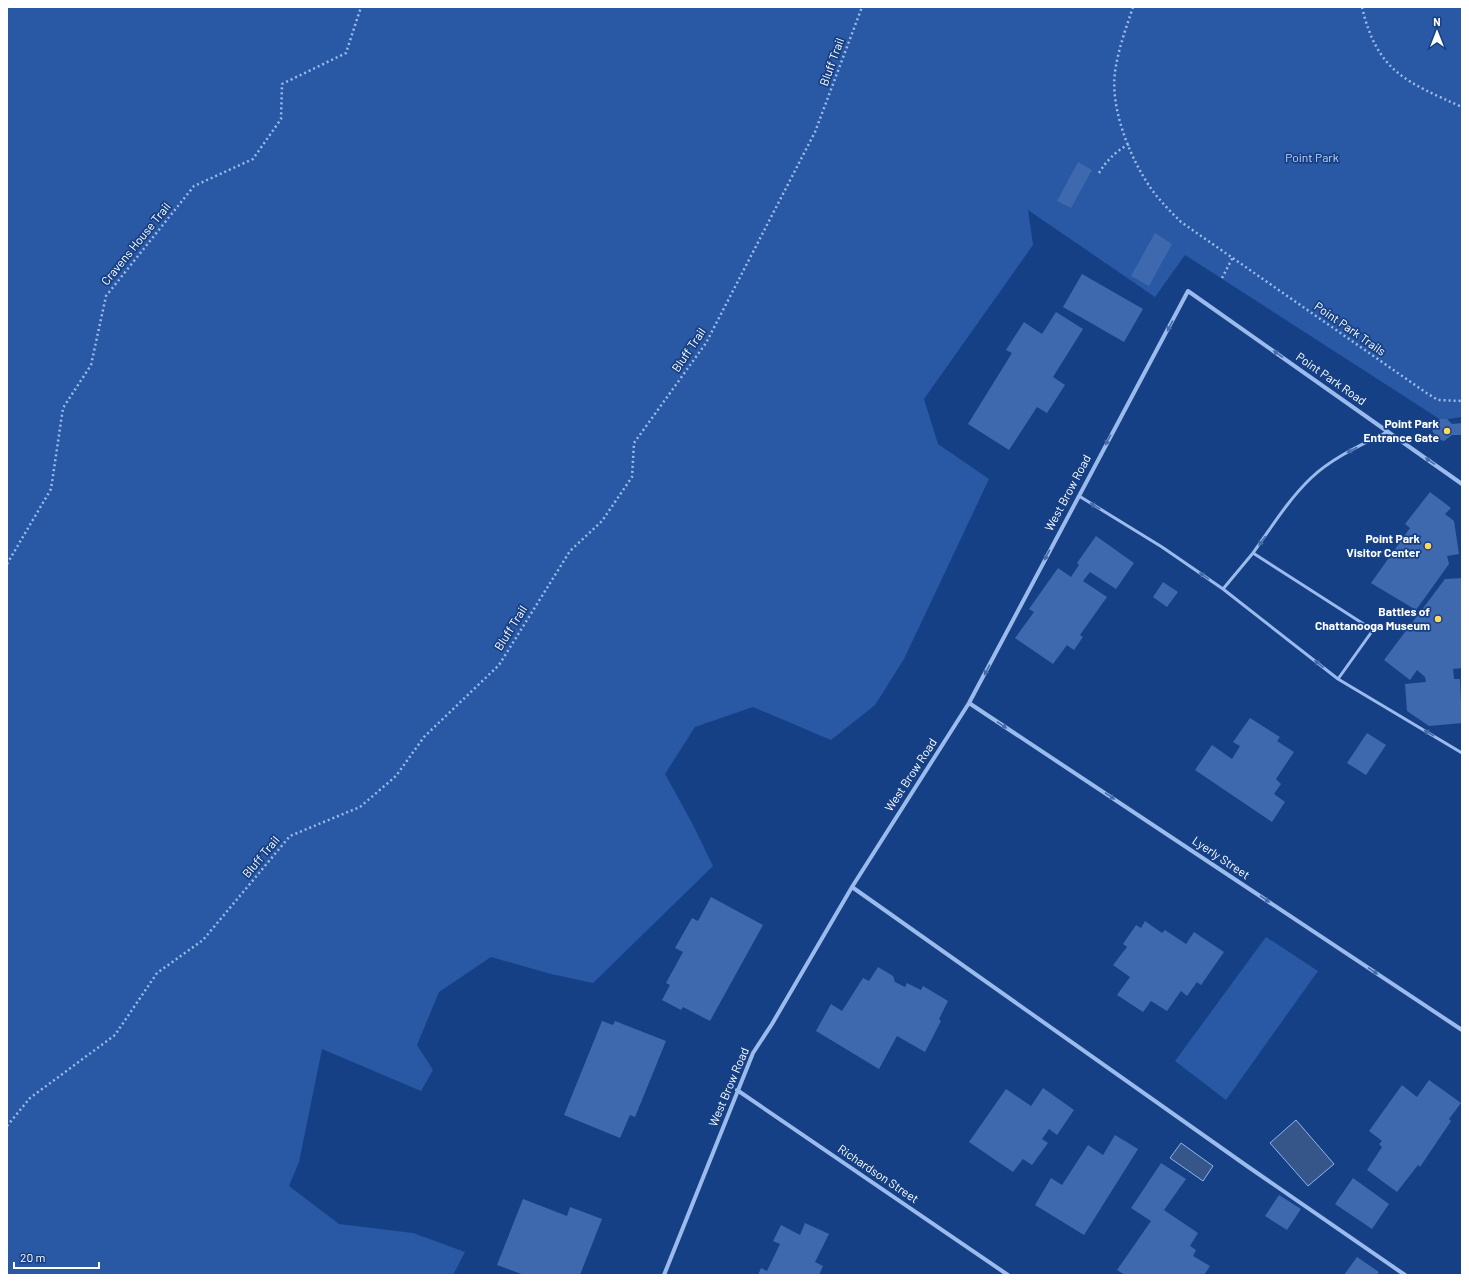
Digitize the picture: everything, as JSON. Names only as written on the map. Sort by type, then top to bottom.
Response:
[{"type":"street","name":"Point Park Road","points":[[1188,291],[1462,484]]},
{"type":"street","name":"West Brow Road","points":[[664,1275],[753,1054],[852,887],[969,703],[1078,495],[1188,291]]},
{"type":"street","name":"Lyerly Street","points":[[969,703],[1462,1030]]},
{"type":"street","points":[[852,887],[1247,1166],[1405,1275]]},
{"type":"street","name":"Richardson Street","points":[[738,1090],[1008,1275]]},
{"type":"lane","points":[[1223,589],[1253,553],[1290,502],[1312,477],[1339,457],[1387,432]]},
{"type":"lane","points":[[1078,495],[1162,548],[1223,589],[1338,679],[1462,753]]},
{"type":"lane","points":[[1253,553],[1373,630],[1338,679]]},
{"type":"path","name":"Cravens House Trail","points":[[7,564],[51,489],[63,408],[91,365],[106,296],[194,186],[253,159],[281,119],[282,84],[346,53],[361,7]]},
{"type":"path","name":"Bluff Trail","points":[[7,1126],[30,1098],[115,1035],[157,973],[203,940],[290,836],[360,807],[396,776],[424,737],[499,665],[570,551],[602,521],[632,477],[634,443],[706,343],[815,132],[862,7]]},
{"type":"path","name":"Point Park Trails","points":[[1133,7],[1122,42],[1115,73],[1115,98],[1129,144],[1140,170],[1167,208],[1181,222],[1428,394],[1438,400],[1462,401]]},
{"type":"path","points":[[1362,7],[1372,39],[1383,57],[1396,73],[1415,85],[1462,107]]},
{"type":"path","points":[[1099,173],[1106,161],[1129,144]]},
{"type":"path","points":[[1222,278],[1233,257]]},
{"type":"green space","name":"Point Park","points":[[7,7],[1462,7],[1462,417],[1441,420],[1185,255],[1155,297],[1028,210],[1033,245],[924,399],[938,444],[989,479],[904,659],[875,705],[831,740],[753,707],[695,727],[665,774],[693,825],[713,866],[593,983],[551,974],[491,957],[439,992],[417,1045],[433,1070],[421,1091],[322,1049],[299,1162],[289,1186],[339,1224],[413,1233],[465,1252],[453,1275],[7,1275]]},
{"type":"green space","points":[[1266,937],[1318,971],[1226,1100],[1175,1061]]},
{"type":"shaded area","points":[[1296,1120],[1334,1164],[1308,1186],[1270,1143]]},
{"type":"shaded area","points":[[1181,1143],[1213,1166],[1203,1181],[1170,1158]]},
{"type":"building","points":[[1078,162],[1092,170],[1071,208],[1057,201]]},
{"type":"building","points":[[1155,233],[1172,244],[1149,286],[1131,276]]},
{"type":"building","points":[[1082,274],[1143,309],[1124,342],[1063,307]]},
{"type":"building","points":[[1056,312],[1083,329],[1053,377],[1065,385],[1047,413],[1037,407],[1009,450],[968,424],[1012,353],[1006,350],[1024,322],[1042,334]]},
{"type":"building","name":"Point Park Entrance Gate","points":[[1440,419],[1447,419],[1452,424],[1462,423],[1462,435],[1452,435],[1444,441],[1437,439],[1432,430],[1434,423]]},
{"type":"building","name":"Point Park Visitor Center","points":[[1430,492],[1451,508],[1445,514],[1454,521],[1459,554],[1447,556],[1449,564],[1416,610],[1371,583],[1410,528],[1405,524]]},
{"type":"building","points":[[1096,536],[1134,563],[1116,589],[1090,572],[1083,581],[1107,597],[1080,635],[1083,637],[1074,650],[1067,645],[1053,664],[1015,638],[1034,612],[1029,609],[1058,568],[1071,577],[1079,565],[1077,563]]},
{"type":"building","name":"Battles of Chattanooga Museum","points":[[1462,578],[1462,668],[1453,669],[1454,679],[1460,679],[1462,723],[1429,726],[1407,711],[1405,684],[1426,682],[1425,677],[1417,670],[1410,680],[1384,660],[1445,579]]},
{"type":"building","points":[[1163,582],[1178,592],[1167,607],[1153,597]]},
{"type":"building","points":[[1250,718],[1280,737],[1277,741],[1294,752],[1276,779],[1281,784],[1274,794],[1285,802],[1272,822],[1195,770],[1212,745],[1232,759],[1240,746],[1233,742]]},
{"type":"building","points":[[1367,733],[1386,745],[1366,775],[1347,763]]},
{"type":"building","points":[[711,897],[763,925],[710,1021],[683,1007],[681,1010],[662,1000],[670,985],[666,983],[683,952],[675,948],[692,918],[698,921]]},
{"type":"building","points":[[1145,921],[1162,933],[1165,930],[1186,944],[1194,932],[1224,952],[1201,985],[1197,982],[1187,996],[1181,991],[1167,1011],[1151,1001],[1143,1012],[1117,995],[1130,977],[1113,965],[1127,947],[1123,944],[1136,925],[1141,928]]},
{"type":"building","points":[[878,967],[893,976],[895,982],[905,987],[907,983],[921,990],[923,986],[948,1001],[939,1019],[941,1021],[925,1052],[897,1036],[879,1069],[816,1031],[831,1004],[842,1011],[863,978],[869,981]]},
{"type":"building","points":[[602,1021],[613,1025],[615,1021],[666,1041],[635,1117],[630,1115],[620,1138],[564,1115]]},
{"type":"building","points":[[1429,1080],[1461,1103],[1449,1119],[1451,1121],[1420,1167],[1418,1165],[1397,1192],[1367,1170],[1382,1147],[1379,1144],[1382,1141],[1369,1131],[1402,1085],[1417,1097]]},
{"type":"building","points":[[1043,1088],[1074,1110],[1057,1135],[1049,1129],[1042,1139],[1048,1143],[1032,1165],[1023,1159],[1013,1172],[969,1142],[1006,1089],[1031,1106]]},
{"type":"building","points":[[1115,1135],[1138,1149],[1084,1235],[1035,1205],[1051,1178],[1062,1185],[1088,1145],[1103,1155]]},
{"type":"building","points":[[1161,1163],[1186,1179],[1164,1210],[1198,1233],[1190,1246],[1196,1250],[1193,1256],[1210,1266],[1204,1275],[1125,1275],[1117,1270],[1151,1221],[1131,1208]]},
{"type":"building","points":[[1353,1178],[1389,1204],[1372,1229],[1335,1204]]},
{"type":"building","points":[[1279,1195],[1301,1209],[1287,1230],[1265,1216]]},
{"type":"building","points":[[523,1199],[567,1216],[570,1207],[602,1219],[580,1275],[524,1275],[497,1265]]},
{"type":"building","points":[[805,1223],[829,1234],[815,1262],[823,1266],[819,1275],[758,1275],[761,1268],[767,1271],[780,1244],[773,1241],[781,1225],[800,1235]]},
{"type":"building","points":[[1357,1257],[1379,1272],[1377,1275],[1344,1275]]},
{"type":"place","name":"Point Park Entrance Gate","points":[[1447,431]]},
{"type":"place","name":"Point Park Visitor Center","points":[[1428,546]]},
{"type":"place","name":"Battles of Chattanooga Museum","points":[[1438,619]]}]
